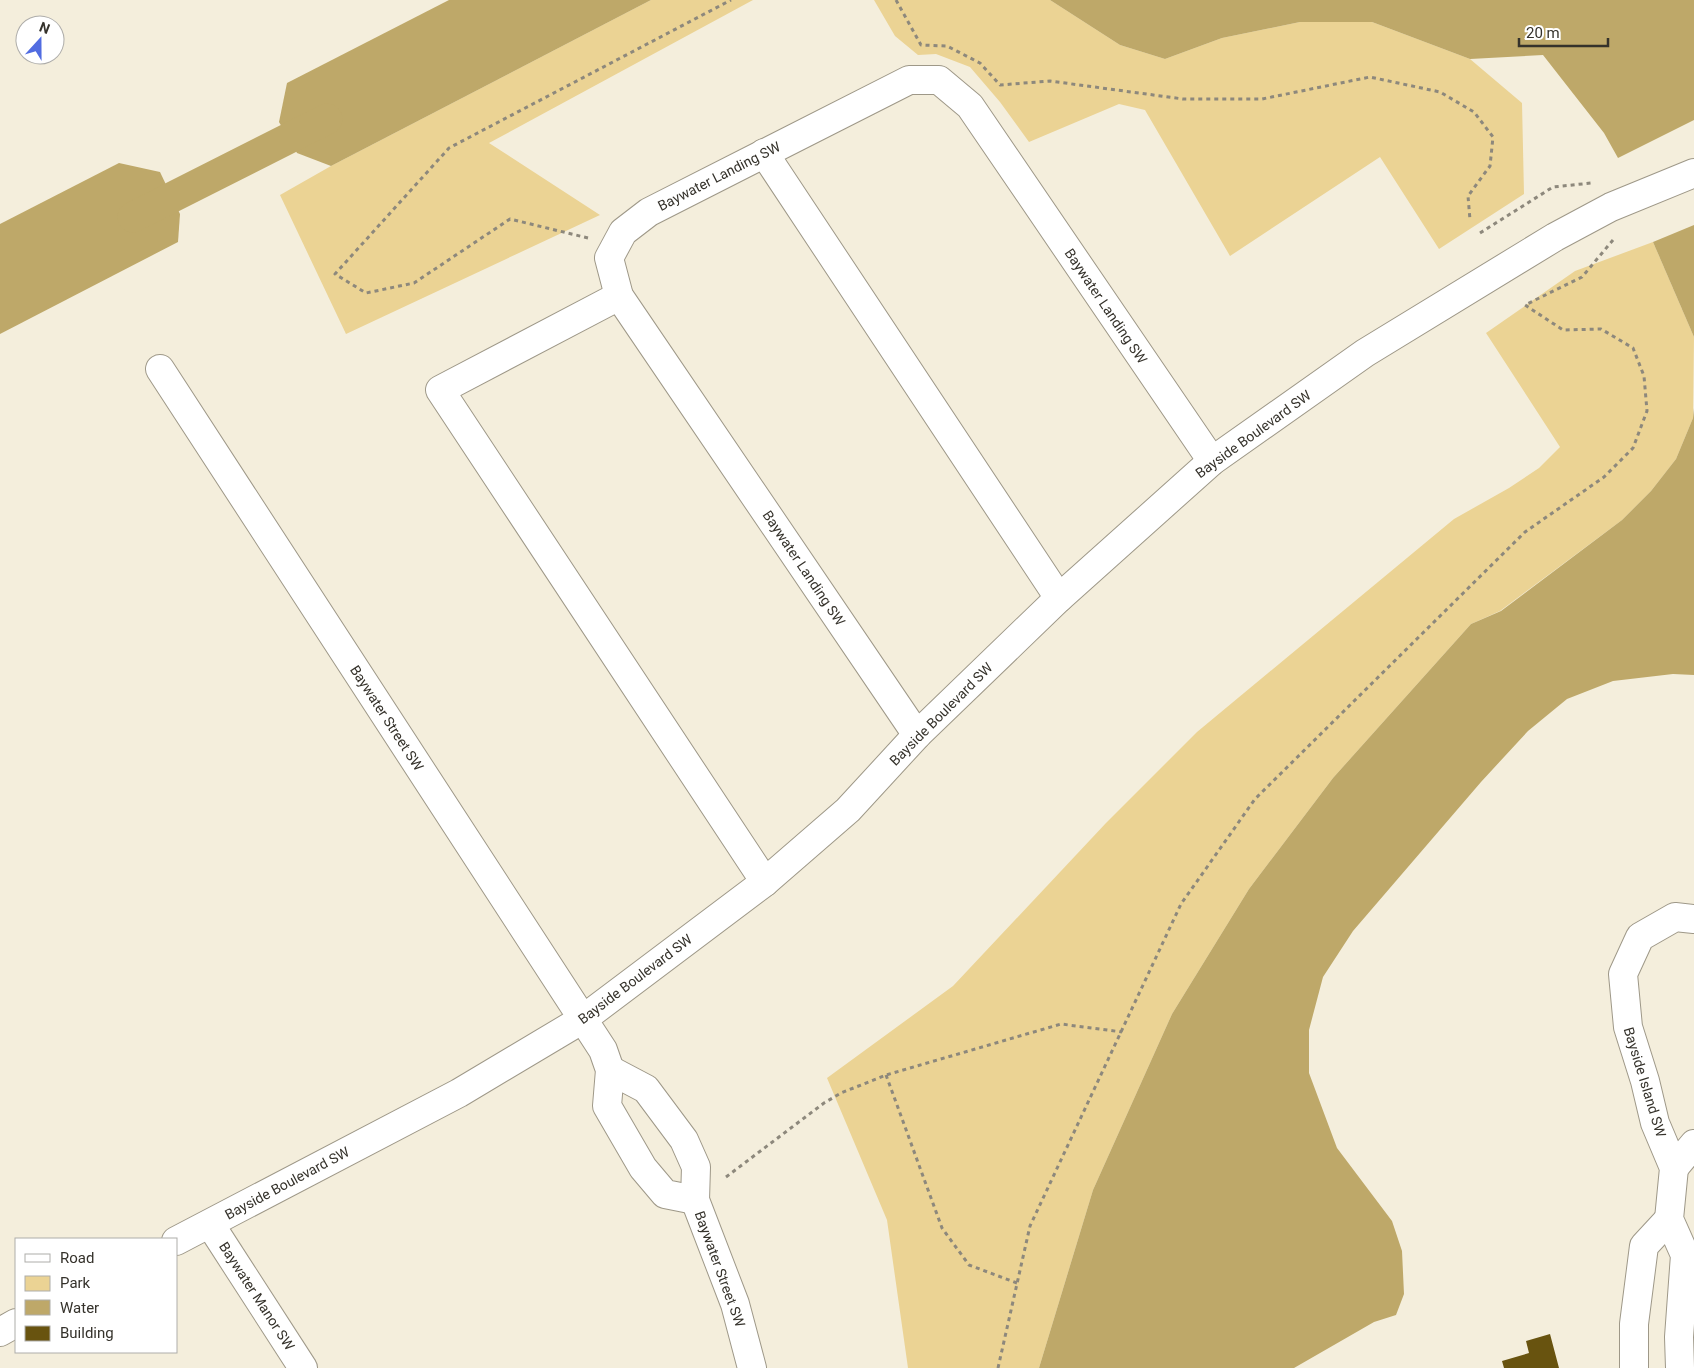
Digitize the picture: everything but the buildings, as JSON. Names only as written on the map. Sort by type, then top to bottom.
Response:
[{"type":"street","name":"Baywater Landing SW","points":[[917,736],[618,296],[609,258],[623,232],[649,212],[909,80],[939,80],[970,106],[1212,461]]},
{"type":"street","points":[[764,153],[1059,598]]},
{"type":"street","name":"Bayside Boulevard SW","points":[[178,1240],[459,1093],[583,1019],[765,882],[848,810],[917,736],[1059,598],[1212,461],[1365,353],[1555,237],[1611,207],[1694,173]]},
{"type":"street","points":[[618,296],[440,390],[765,882]]},
{"type":"street","name":"Baywater Street SW","points":[[160,369],[603,1050],[610,1070],[607,1106],[643,1168],[666,1194],[695,1200]]},
{"type":"street","name":"Bayside Island SW","points":[[1680,1368],[1678,1338],[1685,1255],[1669,1219],[1674,1168],[1655,1124],[1645,1081],[1628,1027],[1623,974],[1640,937],[1675,917],[1694,919]]},
{"type":"street","name":"Baywater Street SW","points":[[610,1070],[646,1089],[684,1140],[696,1168],[695,1200],[735,1304],[752,1368]]},
{"type":"street","points":[[1674,1168],[1694,1144]]},
{"type":"street","points":[[1634,1368],[1634,1324],[1644,1246],[1669,1219]]},
{"type":"street","name":"Baywater Manor SW","points":[[210,1224],[303,1368]]},
{"type":"street","points":[[0,1332],[15,1324]]},
{"type":"path","points":[[616,246],[568,232],[510,219],[414,283],[366,293],[335,274],[449,148],[731,0]]},
{"type":"path","points":[[896,0],[921,45],[947,46],[980,63],[1000,84],[1050,81],[1183,99],[1262,99],[1370,77],[1440,92],[1474,112],[1493,137],[1490,166],[1468,196],[1470,220]]},
{"type":"path","points":[[1480,233],[1553,187],[1598,183]]},
{"type":"path","points":[[998,1368],[1030,1226],[1181,904],[1255,799],[1525,532],[1604,477],[1633,448],[1647,411],[1644,376],[1633,348],[1601,329],[1563,330],[1525,305],[1582,277],[1617,236]]},
{"type":"path","points":[[695,1200],[824,1103],[841,1093],[886,1075],[1061,1024],[1122,1032]]},
{"type":"path","points":[[886,1075],[942,1228],[969,1265],[1017,1283]]},
{"type":"green space","points":[[651,0],[753,0],[489,143],[600,215],[346,334],[280,195],[331,166]]},
{"type":"green space","points":[[874,0],[1050,0],[1120,45],[1165,59],[1222,38],[1300,22],[1372,22],[1470,59],[1522,103],[1524,194],[1439,249],[1380,157],[1230,256],[1145,110],[1119,104],[1029,142],[1000,102],[970,67],[936,54],[918,55],[895,36]]},
{"type":"green space","points":[[1653,242],[1694,337],[1693,418],[1676,459],[1651,491],[1622,520],[1500,611],[1471,624],[1333,778],[1249,889],[1172,1014],[1093,1190],[1039,1368],[908,1368],[887,1220],[827,1078],[953,986],[1106,823],[1197,732],[1454,519],[1509,488],[1539,468],[1560,447],[1486,333],[1575,271]]},
{"type":"water","points":[[449,0],[651,0],[331,166],[297,153],[279,122],[287,83]]},
{"type":"water","points":[[1050,0],[1694,0],[1694,120],[1618,158],[1604,133],[1543,55],[1470,59],[1372,22],[1300,22],[1222,38],[1165,59],[1120,45]]},
{"type":"water","points":[[119,163],[160,172],[180,214],[178,242],[0,334],[0,224]]},
{"type":"water","points":[[1694,225],[1694,337],[1653,242]]},
{"type":"water","points":[[1694,408],[1694,675],[1673,674],[1613,681],[1567,699],[1528,731],[1481,782],[1353,931],[1323,977],[1309,1030],[1309,1073],[1337,1148],[1392,1221],[1402,1251],[1404,1294],[1396,1315],[1374,1322],[1294,1368],[1039,1368],[1093,1190],[1172,1014],[1249,889],[1333,778],[1471,624],[1501,611],[1622,520],[1651,491],[1676,459],[1693,418]]},
{"type":"waterway","points":[[133,217],[327,119]]}]
